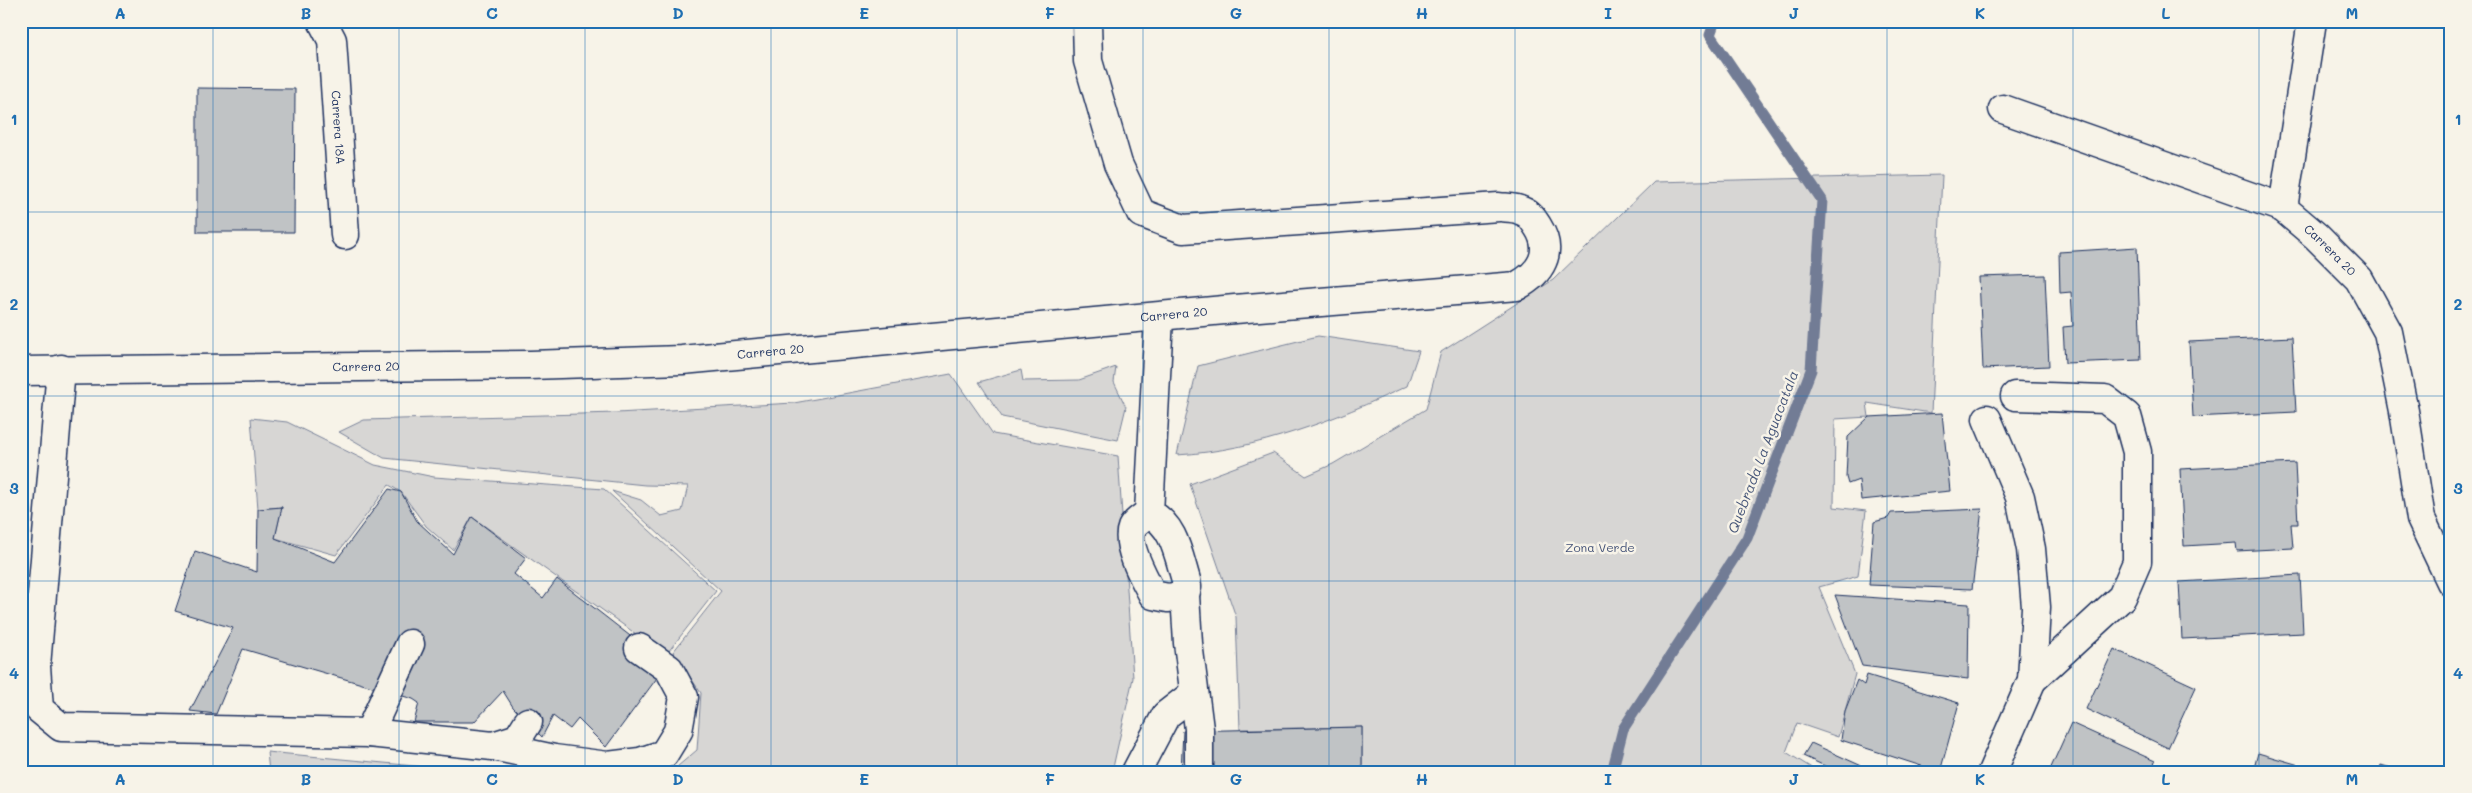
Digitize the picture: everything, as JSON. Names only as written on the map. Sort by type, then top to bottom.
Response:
[{"type":"street","name":"Carrera 18A","points":[[322,21],[332,40],[344,234]]},
{"type":"street","name":"Carrera 20","points":[[21,371],[61,369],[247,370],[530,365],[682,360],[1517,286],[1531,278],[1544,259],[1545,238],[1530,216],[1520,209],[1499,207],[1183,230],[1141,213],[1118,164],[1088,61],[1087,21]]},
{"type":"street","points":[[2283,208],[2312,21]]},
{"type":"street","name":"Carrera 20","points":[[2003,109],[2283,208],[2316,236],[2359,279],[2388,332],[2404,411],[2421,519],[2451,582]]},
{"type":"street","points":[[1159,317],[1149,513],[1132,527],[1130,532],[1134,556],[1153,595],[1168,598],[1185,595]]},
{"type":"street","points":[[61,369],[36,666],[39,709],[61,727],[369,734],[493,746],[554,759],[608,766],[640,762],[664,754],[678,731],[684,697],[669,669],[639,648]]},
{"type":"street","points":[[2015,396],[2105,399],[2127,416],[2137,452],[2137,562],[2122,597],[2032,680]]},
{"type":"street","points":[[1986,419],[2020,496],[2031,549],[2036,607],[2032,680],[1992,772]]},
{"type":"street","points":[[1149,513],[1160,518],[1169,528],[1186,580],[1185,595],[1193,694],[1199,730],[1199,772]]},
{"type":"street","points":[[369,734],[410,644]]},
{"type":"street","points":[[1136,772],[1166,715],[1193,694]]},
{"type":"street","points":[[493,746],[518,738],[528,722]]},
{"type":"green space","name":"Zona Verde","points":[[1942,175],[1931,413],[1867,403],[1869,417],[1835,419],[1834,507],[1866,511],[1858,576],[1819,587],[1855,674],[1838,737],[1797,723],[1786,752],[1818,772],[1362,772],[1362,727],[1240,729],[1236,617],[1190,484],[1273,453],[1306,476],[1333,464],[1426,409],[1441,352],[1553,280],[1654,182]]},
{"type":"green space","points":[[1318,336],[1419,351],[1407,386],[1380,399],[1324,421],[1267,440],[1207,452],[1177,455],[1198,366]]},
{"type":"green space","points":[[1116,367],[1114,382],[1126,407],[1118,440],[1002,417],[979,382],[1021,370],[1023,381],[1079,380]]},
{"type":"green space","points":[[951,374],[993,434],[1118,456],[1133,678],[1112,772],[671,772],[697,750],[701,693],[673,652],[721,591],[612,491],[641,500],[661,516],[682,511],[688,486],[645,485],[384,458],[339,432],[364,420],[617,413],[794,403]]},
{"type":"green space","points":[[251,418],[287,422],[375,465],[434,477],[604,489],[716,591],[668,652],[643,639],[472,517],[453,550],[426,526],[401,492],[389,485],[336,555],[275,538],[282,507],[258,509]]},
{"type":"green space","points":[[267,752],[479,772],[269,772]]},
{"type":"building","points":[[197,88],[295,89],[294,232],[197,232]]},
{"type":"building","points":[[2137,247],[2141,360],[2065,363],[2063,327],[2073,326],[2071,292],[2060,293],[2059,252]]},
{"type":"building","points":[[2045,275],[2049,366],[1983,369],[1979,277]]},
{"type":"building","points":[[2292,337],[2296,412],[2193,417],[2189,342]]},
{"type":"building","points":[[1942,413],[1950,491],[1861,500],[1859,480],[1848,484],[1846,477],[1848,437],[1869,417]]},
{"type":"building","points":[[2295,463],[2298,524],[2291,524],[2293,548],[2237,551],[2236,543],[2184,546],[2180,469]]},
{"type":"building","points":[[389,489],[401,492],[417,521],[453,554],[472,517],[526,558],[514,574],[543,598],[557,579],[634,639],[671,659],[606,747],[578,719],[570,729],[553,716],[542,737],[513,707],[503,691],[474,722],[414,722],[419,703],[413,699],[243,649],[216,714],[190,711],[233,628],[175,611],[195,551],[257,572],[258,509],[282,507],[275,538],[335,562]]},
{"type":"building","points":[[1982,509],[1972,589],[1869,585],[1874,522],[1888,518],[1891,513]]},
{"type":"building","points":[[2300,575],[2303,633],[2182,639],[2179,582]]},
{"type":"building","points":[[1835,595],[1969,604],[1968,679],[1862,666]]},
{"type":"building","points":[[2114,649],[2196,687],[2168,748],[2086,709]]},
{"type":"building","points":[[1867,675],[1959,703],[1940,772],[1841,740],[1845,711],[1857,680],[1864,685]]},
{"type":"building","points":[[2071,723],[2155,761],[2151,772],[2049,772]]},
{"type":"building","points":[[1362,727],[1362,772],[1181,772],[1183,731]]},
{"type":"building","points":[[1811,743],[1875,772],[1825,772],[1827,767],[1803,756]]},
{"type":"building","points":[[2258,753],[2323,772],[2253,772]]},
{"type":"building","points":[[2381,765],[2405,772],[2379,772]]},
{"type":"waterway","name":"Quebrada La Aguacatala","points":[[1612,772],[1623,729],[1747,538],[1811,370],[1822,200],[1710,35],[1715,21]]}]
